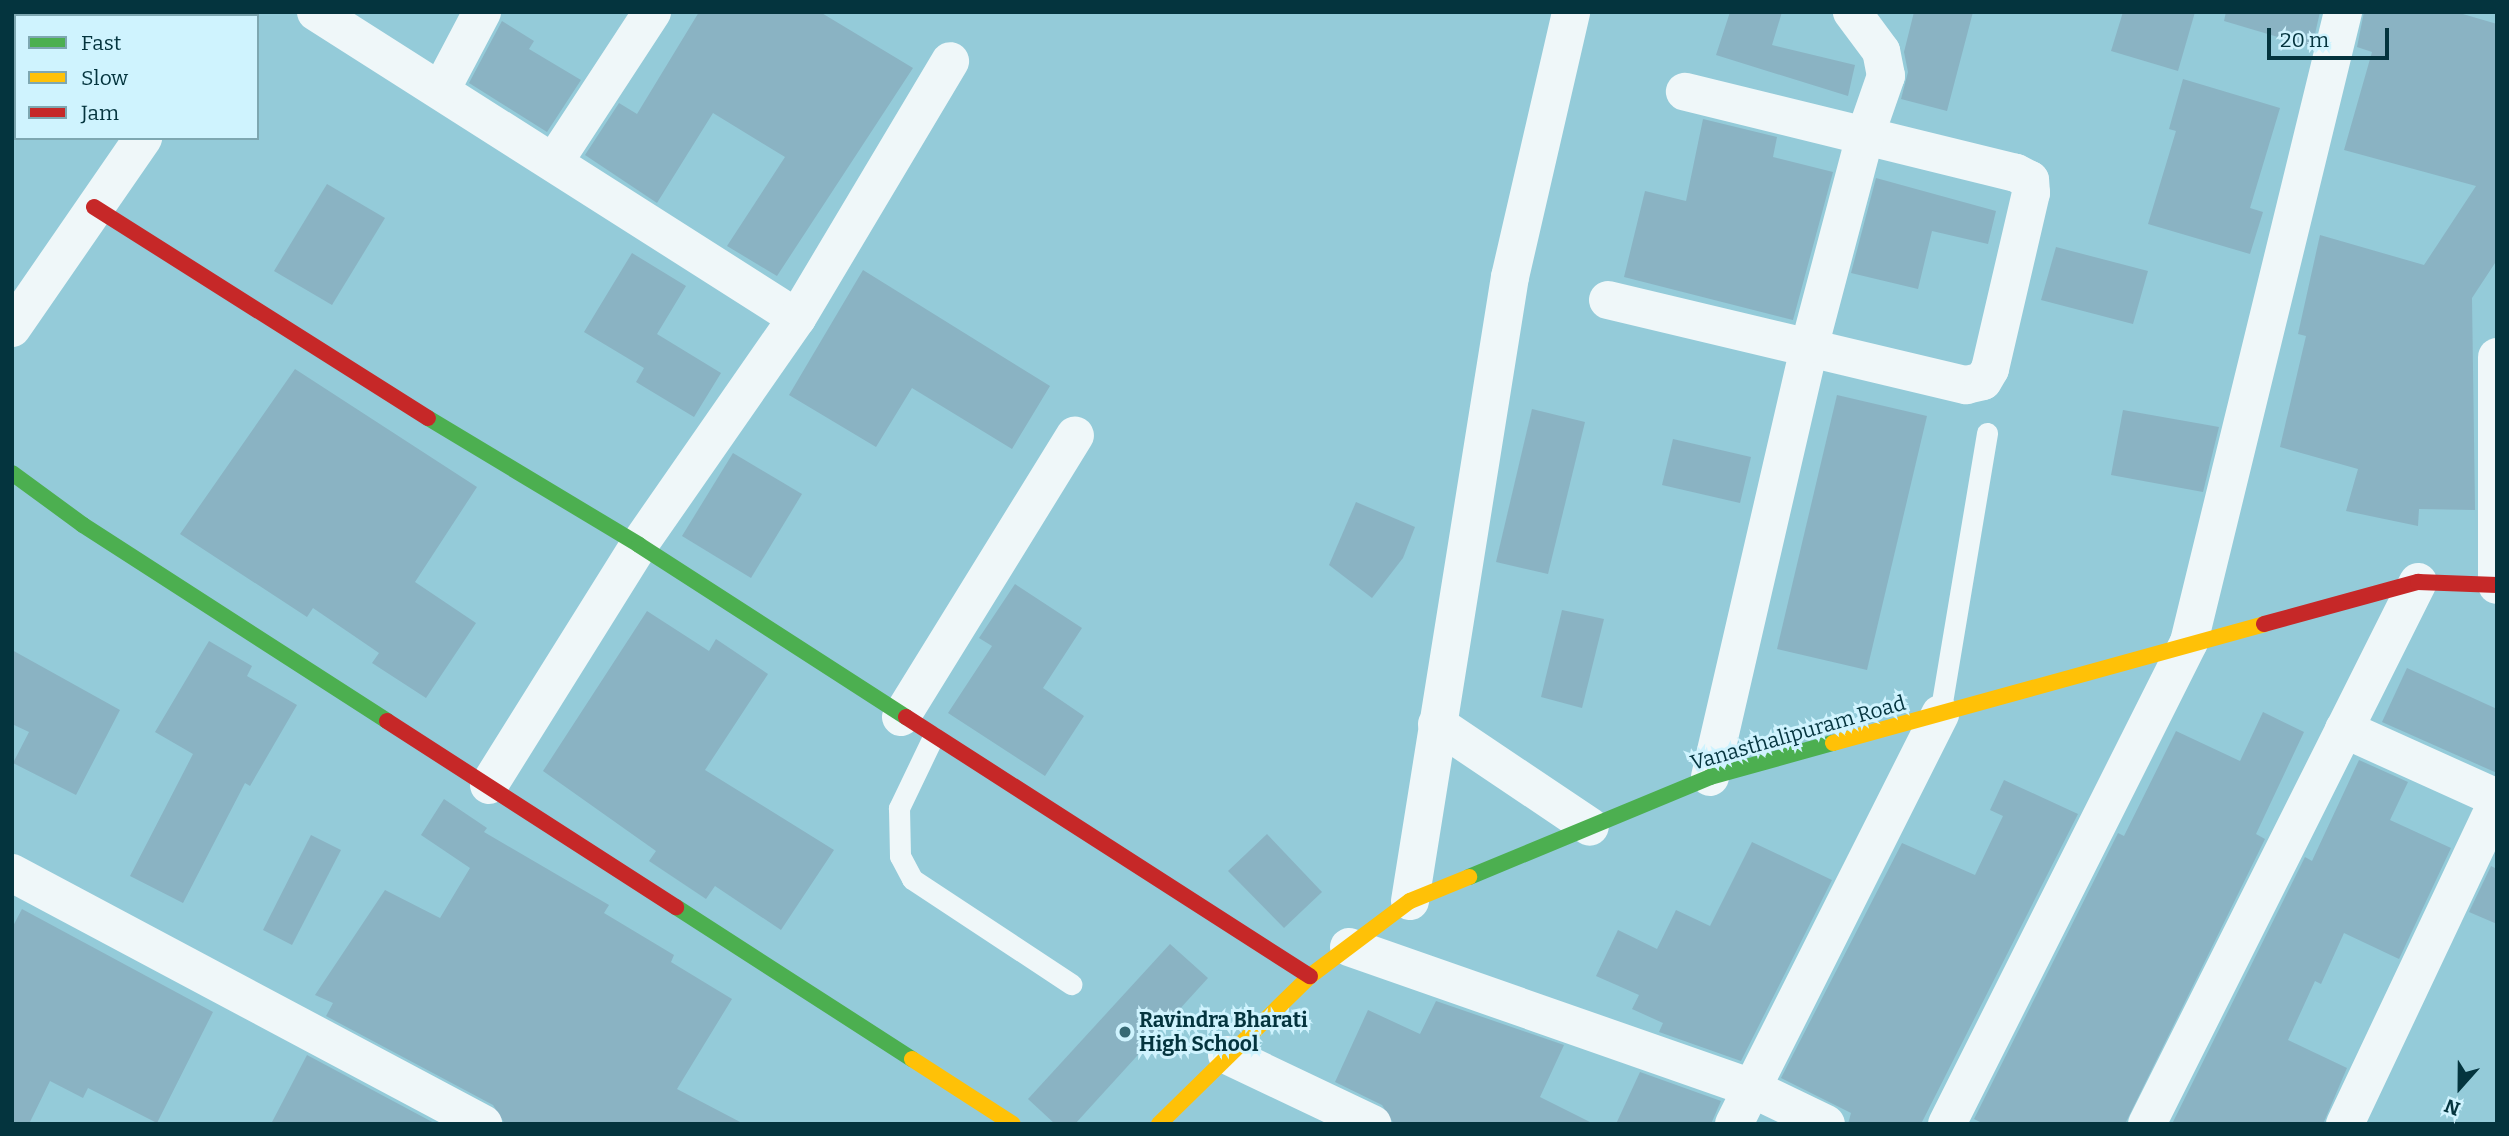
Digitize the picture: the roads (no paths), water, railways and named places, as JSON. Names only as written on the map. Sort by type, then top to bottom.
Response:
[{"type":"street","points":[[316,12],[442,88],[797,318]]},
{"type":"street","points":[[442,88],[482,12]]},
{"type":"street","points":[[554,162],[652,12]]},
{"type":"street","points":[[1410,901],[1510,278],[1571,12]]},
{"type":"street","points":[[1710,777],[1810,344],[1864,139],[1886,76],[1881,51],[1852,12]]},
{"type":"street","points":[[1947,1124],[2189,642],[2343,12]]},
{"type":"street","points":[[489,785],[639,545],[797,318],[950,61]]},
{"type":"street","points":[[1608,300],[1810,344],[1966,385],[1983,381],[1990,369],[2031,193],[2030,180],[2016,173],[1864,139],[1685,92]]},
{"type":"street","points":[[12,328],[142,140]]},
{"type":"street","points":[[94,207],[269,314],[490,459],[639,545],[901,717],[1310,976]]},
{"type":"street","points":[[2497,357],[2497,585]]},
{"type":"street","points":[[901,717],[1074,435]]},
{"type":"street","points":[[12,473],[83,525],[1013,1124]]},
{"type":"street","points":[[2147,1124],[2418,582]]},
{"type":"street","name":"Vanasthalipuram Road","points":[[1158,1124],[1310,976],[1410,901],[1710,777],[2189,642],[2418,582],[2497,585]]},
{"type":"street","points":[[1734,1124],[1940,714]]},
{"type":"street","points":[[1437,724],[1590,827]]},
{"type":"street","points":[[2344,729],[2497,800],[2345,1124]]},
{"type":"street","points":[[12,873],[483,1124]]},
{"type":"street","points":[[1349,947],[1751,1088],[1826,1124]]},
{"type":"street","points":[[1227,1055],[1372,1124]]},
{"type":"lane","points":[[1940,714],[1987,433]]},
{"type":"lane","points":[[933,737],[899,808],[900,856],[912,879],[1071,984]]},
{"type":"place","name":"Ravindra Bharati High School","points":[[1125,1032]]}]
